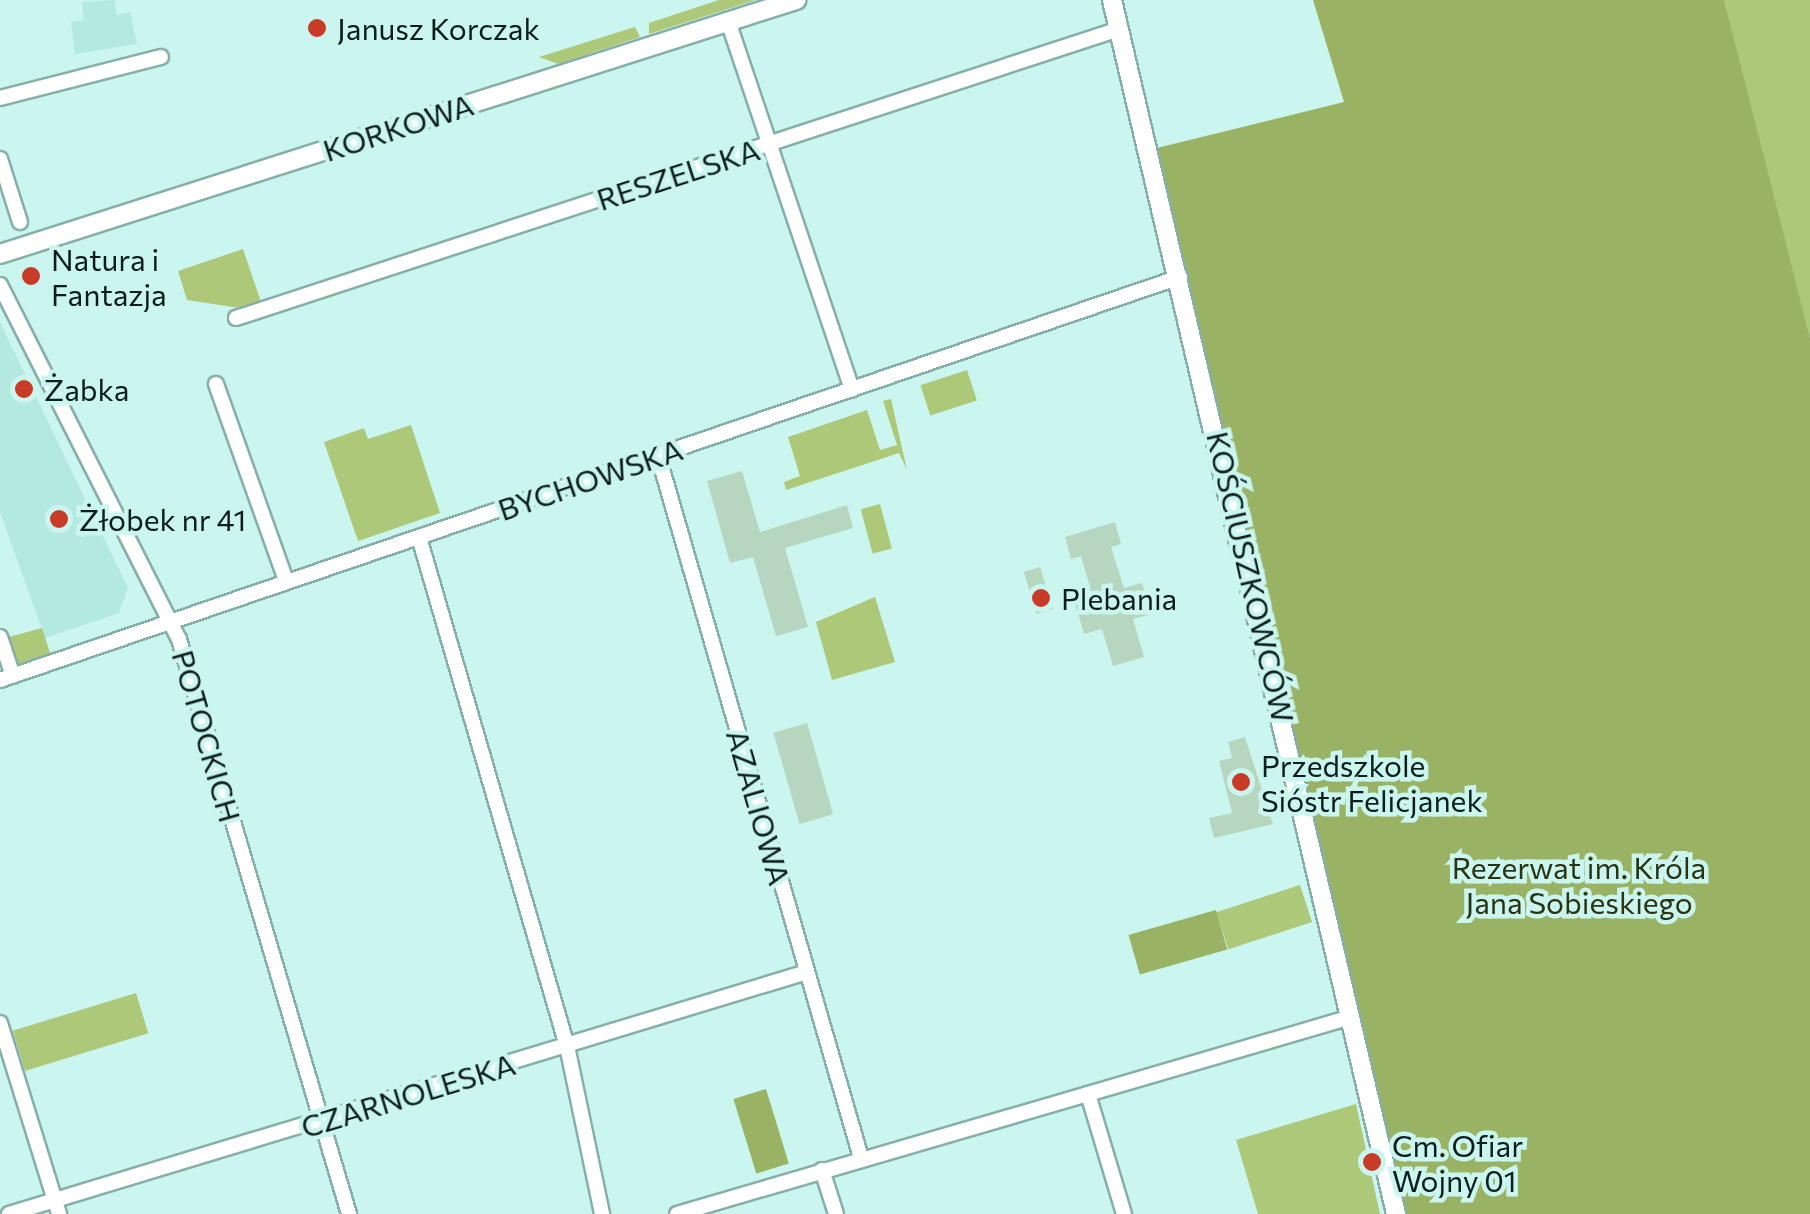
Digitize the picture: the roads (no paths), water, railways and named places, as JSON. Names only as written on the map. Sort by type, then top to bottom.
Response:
[{"type":"street","name":"KORKOWA","points":[[0,254],[796,0]]},
{"type":"street","name":"KOŚCIUSZKOWCÓW","points":[[1112,0],[1180,277],[1396,1214]]},
{"type":"street","points":[[728,21],[852,390]]},
{"type":"street","name":"RESZELSKA","points":[[236,318],[1119,29]]},
{"type":"street","points":[[0,98],[161,56]]},
{"type":"street","points":[[0,159],[20,222]]},
{"type":"street","name":"BYCHOWSKA","points":[[7,678],[1180,277]]},
{"type":"street","name":"POTOCKICH","points":[[0,285],[172,620],[348,1214]]},
{"type":"street","points":[[216,384],[286,581]]},
{"type":"street","name":"AZALIOWA","points":[[658,456],[861,1158]]},
{"type":"street","points":[[419,537],[566,1046],[602,1214]]},
{"type":"street","points":[[0,638],[7,678]]},
{"type":"street","name":"CZARNOLESKA","points":[[9,1214],[56,1208],[321,1121],[807,972]]},
{"type":"street","points":[[677,1214],[1351,1017]]},
{"type":"street","points":[[0,1023],[56,1208]]},
{"type":"street","points":[[1088,1094],[1124,1214]]},
{"type":"street","points":[[822,1170],[836,1214]]},
{"type":"place","name":"Janusz Korczak","points":[[317,28]]},
{"type":"place","name":"Natura i Fantazja","points":[[31,276]]},
{"type":"place","name":"Żabka","points":[[24,389]]},
{"type":"place","name":"Żłobek nr 41","points":[[59,519]]},
{"type":"place","name":"Plebania","points":[[1041,598]]},
{"type":"place","name":"Przedszkole Sióstr Felicjanek","points":[[1241,782]]},
{"type":"place","name":"Cm. Ofiar Wojny 01","points":[[1372,1162]]},
{"type":"park label","name":"Rezerwat im. Króla Jana Sobieskiego","points":[[1579,884]]}]
